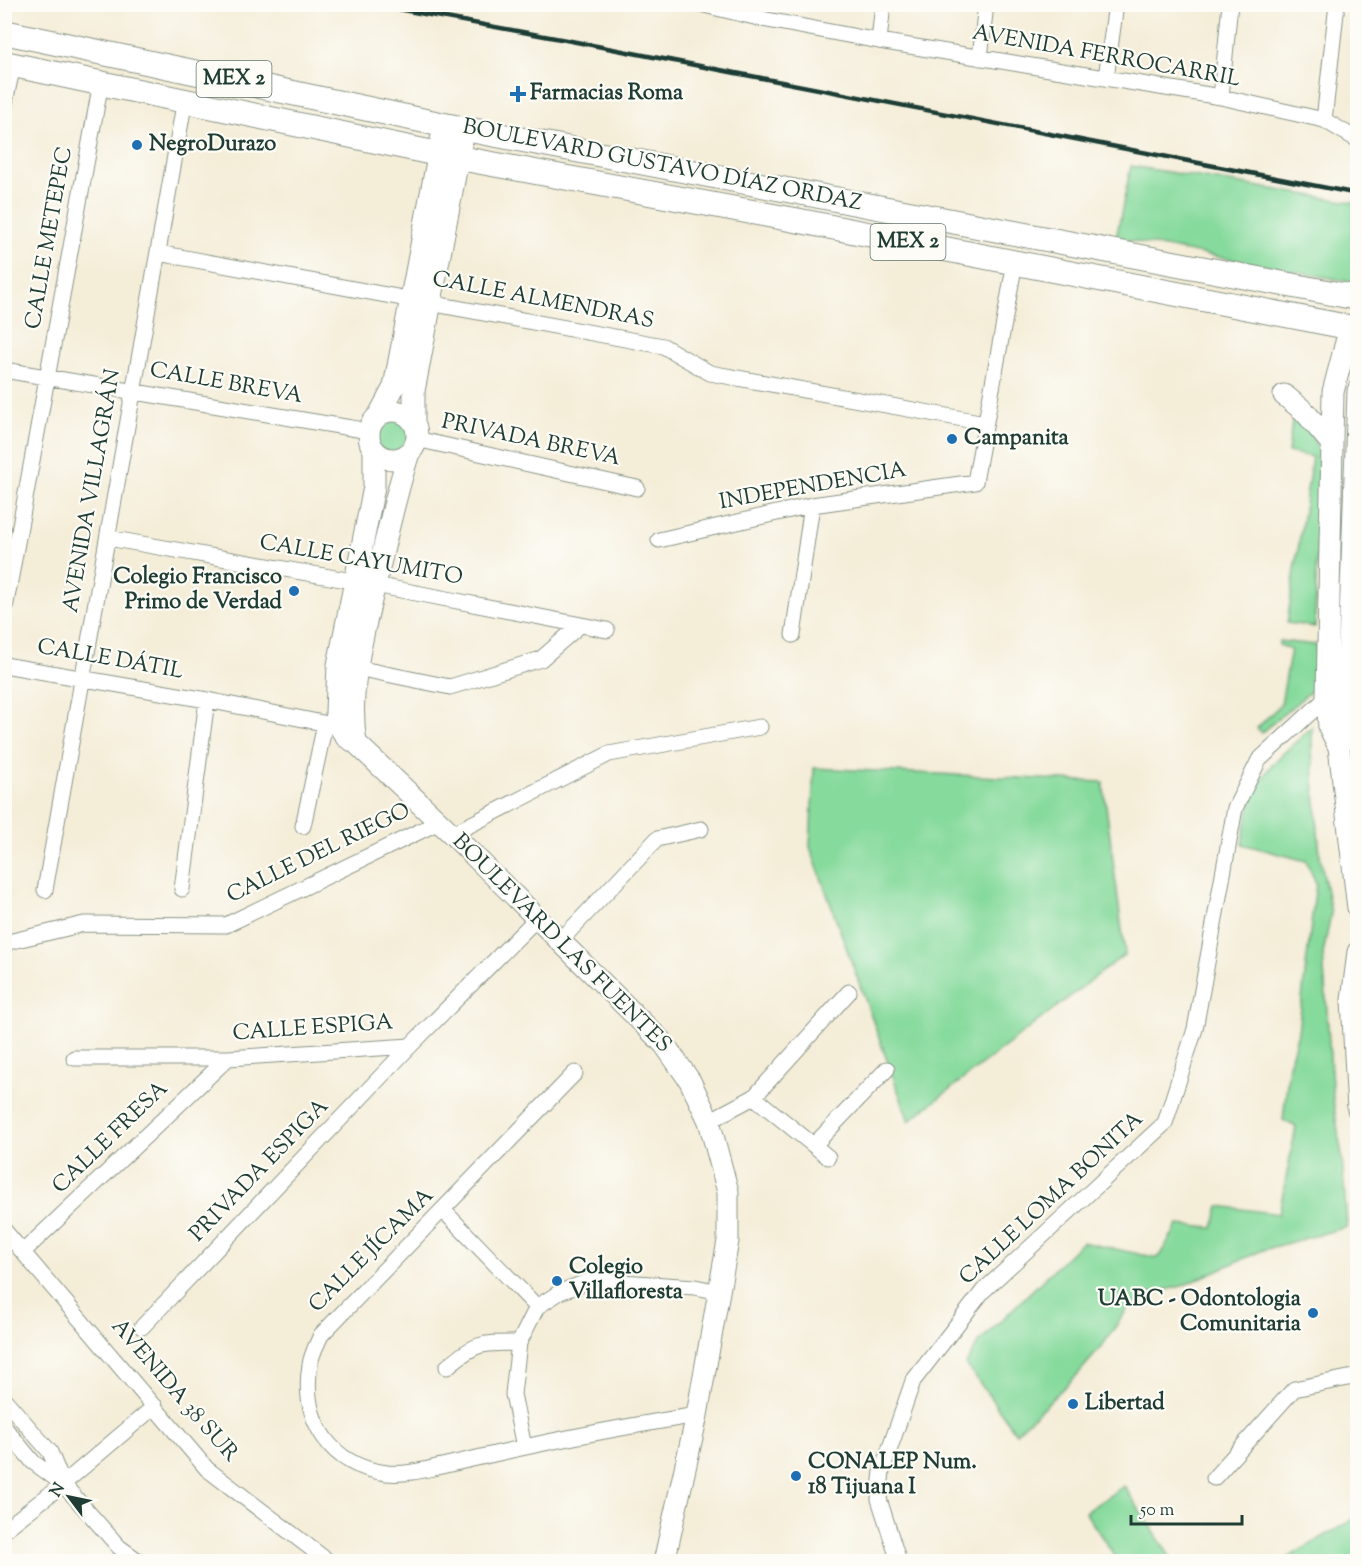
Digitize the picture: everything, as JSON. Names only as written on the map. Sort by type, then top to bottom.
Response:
[{"type":"main road","name":"BOULEVARD GUSTAVO DÍAZ ORDAZ","points":[[4,32],[454,126],[1358,298]]},
{"type":"main road","name":"BOULEVARD GUSTAVO DÍAZ ORDAZ","points":[[9,64],[185,99],[448,156],[1354,328]]},
{"type":"street","name":"AVENIDA FERROCARRIL","points":[[700,4],[767,20],[879,41],[1221,97],[1324,120],[1358,140]]},
{"type":"street","points":[[767,20],[769,4]]},
{"type":"street","points":[[879,41],[883,4]]},
{"type":"street","points":[[980,58],[986,4]]},
{"type":"street","points":[[1106,78],[1116,4]]},
{"type":"street","points":[[1221,97],[1230,4]]},
{"type":"street","points":[[1324,120],[1337,4]]},
{"type":"street","points":[[4,107],[9,64]]},
{"type":"street","name":"CALLE METEPEC","points":[[4,614],[101,82]]},
{"type":"street","name":"AVENIDA VILLAGRÁN","points":[[45,890],[185,99]]},
{"type":"street","points":[[365,583],[374,487],[374,432],[394,387],[419,301],[454,126]]},
{"type":"street","name":"CALLE ALMENDRAS","points":[[158,253],[663,346],[710,373],[985,423]]},
{"type":"street","points":[[985,423],[1015,262]]},
{"type":"street","points":[[303,826],[344,731],[336,712],[365,583],[413,439],[419,301]]},
{"type":"street","points":[[1354,328],[1333,392],[1327,697],[1329,727],[1339,747],[1358,909]]},
{"type":"street","name":"CALLE BREVA","points":[[4,370],[374,432]]},
{"type":"street","points":[[1333,392],[1357,394],[1348,727],[1339,747]]},
{"type":"street","points":[[1284,395],[1304,411],[1331,443]]},
{"type":"street","points":[[387,412],[402,413],[413,439],[395,459],[380,456],[374,432],[387,412]]},
{"type":"street","name":"INDEPENDENCIA","points":[[659,540],[812,505],[975,482],[985,423]]},
{"type":"street","name":"PRIVADA BREVA","points":[[413,439],[636,488]]},
{"type":"street","points":[[793,635],[812,505]]},
{"type":"street","name":"CALLE CAYUMITO","points":[[108,538],[365,583],[607,630]]},
{"type":"street","points":[[347,666],[450,687],[541,659],[580,625]]},
{"type":"street","name":"CALLE DÁTIL","points":[[4,665],[207,699],[344,731]]},
{"type":"street","name":"CALLE LOMA BONITA","points":[[899,1562],[879,1499],[882,1471],[912,1381],[983,1291],[1165,1123],[1195,1029],[1235,808],[1259,760],[1348,678]]},
{"type":"street","name":"CALLE DÁTIL","points":[[182,889],[207,699]]},
{"type":"street","name":"CALLE DEL RIEGO","points":[[4,943],[84,924],[226,925],[609,754],[760,727]]},
{"type":"street","name":"BOULEVARD LAS FUENTES","points":[[344,731],[664,1044],[690,1081],[709,1122],[728,1192],[728,1241],[697,1415],[664,1562]]},
{"type":"street","points":[[560,941],[657,839],[701,830]]},
{"type":"street","name":"CALLE ESPIGA","points":[[74,1058],[228,1058],[410,1046],[537,918]]},
{"type":"street","points":[[1358,952],[1352,1000],[1358,1110]]},
{"type":"street","points":[[709,1122],[754,1097],[849,992]]},
{"type":"street","name":"PRIVADA ESPIGA","points":[[142,1327],[410,1046]]},
{"type":"street","name":"CALLE FRESA","points":[[24,1251],[228,1058]]},
{"type":"street","points":[[814,1145],[887,1069]]},
{"type":"street","name":"CALLE JÍCAMA","points":[[575,1073],[321,1335],[310,1363],[308,1394],[312,1417],[324,1439],[341,1455],[363,1467],[388,1473],[412,1472],[524,1447],[697,1415]]},
{"type":"street","points":[[754,1097],[828,1157]]},
{"type":"street","points":[[444,1210],[537,1307]]},
{"type":"street","name":"AVENIDA 38 SUR","points":[[4,1230],[207,1469],[329,1562]]},
{"type":"street","points":[[524,1447],[513,1394],[519,1343],[537,1307],[560,1292],[592,1280],[695,1287],[720,1292]]},
{"type":"street","points":[[447,1367],[468,1349],[486,1343],[519,1343]]},
{"type":"street","points":[[1214,1478],[1294,1389],[1358,1376]]},
{"type":"street","points":[[4,1399],[50,1452],[63,1484]]},
{"type":"street","points":[[4,1530],[63,1484],[155,1406]]},
{"type":"street","points":[[4,1428],[33,1462],[63,1484],[119,1547],[140,1562]]},
{"type":"green space","points":[[1131,166],[1357,203],[1357,283],[1116,238]]},
{"type":"green space","points":[[1293,415],[1309,431],[1319,450],[1315,627],[1287,623],[1312,457],[1288,452]]},
{"type":"green space","points":[[392,417],[405,422],[410,435],[405,448],[392,453],[379,448],[374,435],[379,422]]},
{"type":"green space","points":[[1279,641],[1316,645],[1314,684],[1311,691],[1261,733],[1257,728],[1281,704],[1291,649],[1279,645]]},
{"type":"green space","points":[[1312,727],[1320,856],[1331,913],[1323,954],[1333,1100],[1342,1156],[1347,1227],[1263,1250],[1182,1286],[1149,1294],[1128,1308],[1102,1346],[1078,1374],[1016,1433],[966,1364],[978,1343],[1082,1242],[1158,1258],[1178,1225],[1213,1228],[1219,1206],[1279,1214],[1296,1127],[1283,1120],[1289,1065],[1298,1032],[1316,883],[1306,861],[1242,844],[1252,801],[1263,777],[1280,757]]},
{"type":"green space","points":[[814,768],[1103,782],[1125,954],[909,1121],[810,847]]},
{"type":"green space","points":[[1124,1486],[1173,1561],[1118,1561],[1085,1512]]},
{"type":"green space","points":[[1357,1517],[1357,1561],[1282,1561]]},
{"type":"railway","points":[[370,4],[1358,194]]},
{"type":"place","name":"Farmacias Roma","points":[[518,94]]},
{"type":"place","name":"NegroDurazo","points":[[137,145]]},
{"type":"place","name":"Campanita","points":[[952,439]]},
{"type":"place","name":"Colegio Francisco Primo de Verdad","points":[[294,591]]},
{"type":"place","name":"Colegio Villafloresta","points":[[557,1281]]},
{"type":"place","name":"UABC - Odontologia Comunitaria","points":[[1313,1313]]},
{"type":"place","name":"Libertad","points":[[1073,1404]]},
{"type":"place","name":"CONALEP Num. 18 Tijuana I","points":[[796,1476]]}]
